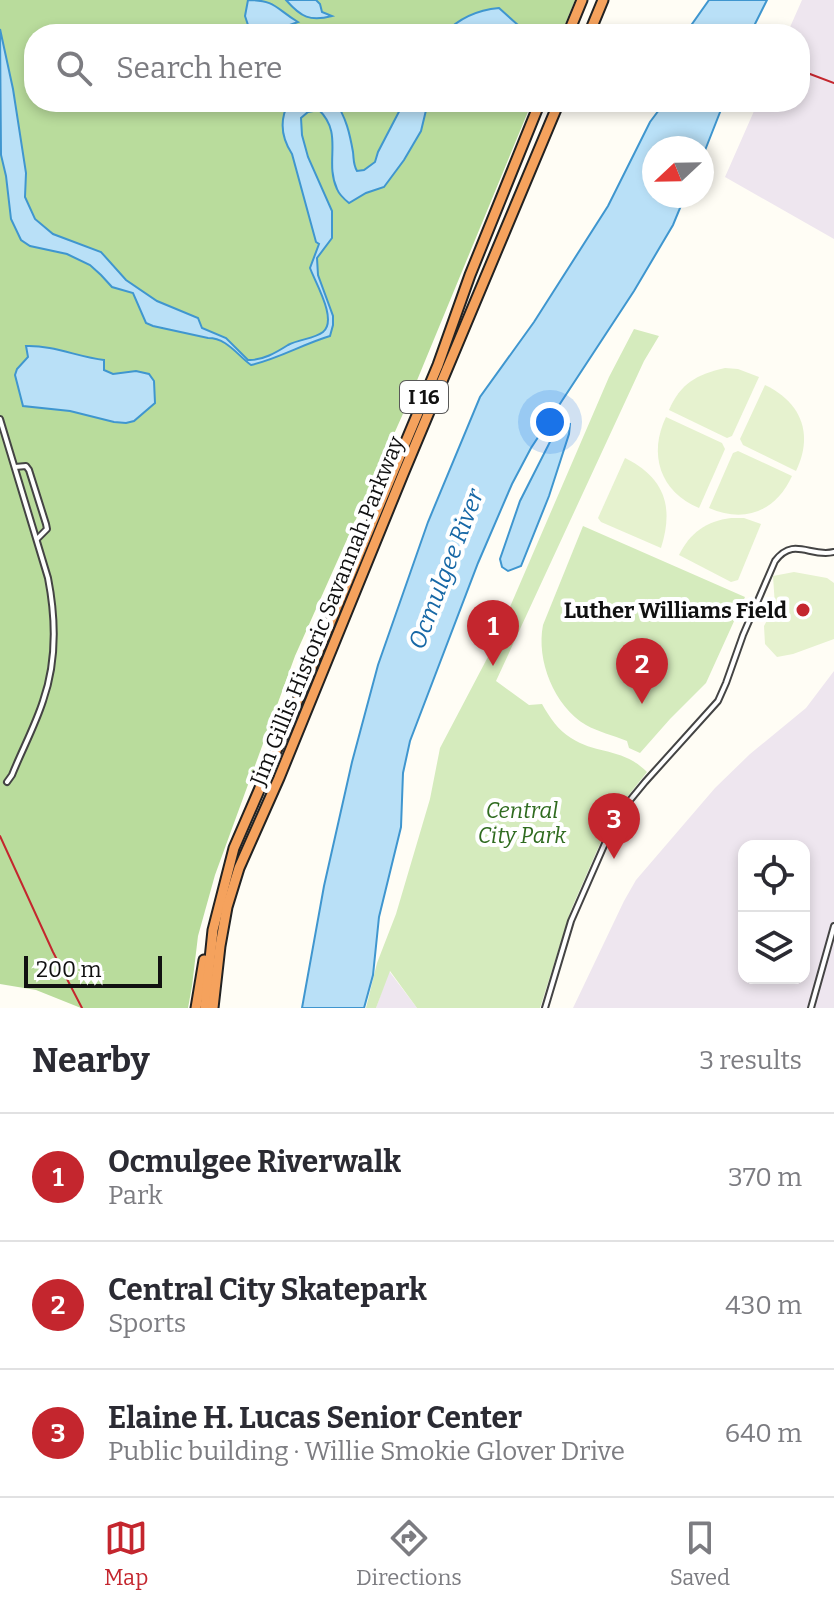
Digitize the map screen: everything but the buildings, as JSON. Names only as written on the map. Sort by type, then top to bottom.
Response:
[{"type":"highway","points":[[593,24],[603,0]]},
{"type":"highway","points":[[572,24],[581,3]]},
{"type":"highway","name":"Jim Gillis Historic Savannah Parkway","points":[[205,1008],[213,930],[234,848],[438,365],[470,275],[536,112]]},
{"type":"highway","name":"Jim Gillis Historic Savannah Parkway","points":[[213,1008],[227,907],[239,868],[555,112]]},
{"type":"highway","points":[[196,1008],[204,958],[213,930]]},
{"type":"street","points":[[0,419],[37,539],[52,599],[54,630],[51,667],[43,703],[7,782]]},
{"type":"street","points":[[15,467],[26,466],[29,470],[46,524],[47,529],[37,539]]},
{"type":"street","points":[[545,1008],[571,921],[617,816],[718,701],[747,622],[775,561],[782,552],[791,548],[821,554],[834,552]]},
{"type":"street","points":[[811,1008],[834,926]]},
{"type":"shaded area","points":[[802,0],[834,0],[834,239],[725,177],[754,112],[810,112],[810,24],[791,24]]},
{"type":"shaded area","points":[[834,671],[834,1008],[573,1008],[636,880],[715,788],[750,754],[806,708]]},
{"type":"shaded area","points":[[389,971],[417,1008],[376,1008]]},
{"type":"green space","points":[[0,0],[575,0],[565,24],[24,24],[24,112],[528,112],[406,407],[295,656],[215,875],[198,936],[188,1008],[81,1008],[36,990],[0,984]]},
{"type":"green space","name":"Central City Park","points":[[634,329],[659,336],[644,361],[496,681],[529,705],[542,704],[555,723],[571,738],[628,759],[647,772],[616,811],[603,816],[602,823],[606,830],[571,910],[540,1008],[417,1008],[390,971],[376,1008],[366,1008],[377,963],[396,914],[430,799],[440,748],[491,651],[609,377]]},
{"type":"green space","points":[[725,368],[759,377],[732,436],[727,438],[669,410],[684,387],[706,373]]},
{"type":"green space","points":[[765,385],[788,400],[801,420],[804,444],[796,471],[743,445],[740,439]]},
{"type":"green space","points":[[666,417],[722,443],[725,449],[699,508],[675,492],[661,470],[658,445]]},
{"type":"green space","points":[[738,451],[792,476],[768,506],[735,515],[709,508],[733,453]]},
{"type":"green space","points":[[625,458],[649,475],[663,495],[666,519],[661,548],[598,518]]},
{"type":"green space","points":[[731,518],[744,518],[761,524],[738,580],[731,582],[679,555],[688,540],[700,529]]},
{"type":"green space","points":[[583,526],[745,597],[706,683],[640,753],[629,748],[627,741],[575,717],[556,694],[545,667],[543,625]]},
{"type":"green space","name":"Luther Williams Field","points":[[794,572],[827,578],[834,583],[834,639],[777,657],[765,644],[764,626],[775,606],[773,576]]},
{"type":"water","points":[[248,0],[257,0],[270,4],[298,22],[248,24],[245,16]]},
{"type":"water","points":[[286,0],[316,0],[322,12],[332,16],[306,17]]},
{"type":"water","points":[[709,0],[767,0],[755,24],[692,24]]},
{"type":"water","points":[[499,8],[517,24],[455,24],[483,11]]},
{"type":"water","points":[[0,29],[26,173],[25,197],[35,219],[53,234],[101,252],[126,280],[157,301],[198,318],[202,328],[226,338],[248,360],[253,360],[315,336],[327,326],[327,310],[310,268],[319,244],[284,135],[285,112],[308,112],[301,118],[302,135],[308,157],[332,211],[332,238],[317,258],[318,275],[333,316],[330,336],[251,365],[221,341],[146,323],[133,293],[112,287],[90,265],[67,254],[30,246],[21,240],[11,219],[1,155]]},
{"type":"water","points":[[321,112],[342,113],[357,171],[375,162],[399,112],[426,112],[421,131],[384,187],[349,203],[339,193],[334,179],[331,129]]},
{"type":"water","points":[[658,112],[720,112],[711,136],[643,136]]},
{"type":"water","name":"Ocmulgee River","points":[[642,138],[642,208],[680,208],[634,291],[531,448],[478,563],[410,741],[403,773],[401,827],[379,917],[373,975],[364,1008],[302,1008],[324,886],[352,762],[378,665],[428,522],[480,397],[534,322],[608,206]]},
{"type":"water","points":[[26,346],[46,347],[104,360],[104,370],[113,374],[136,371],[149,374],[154,381],[155,403],[134,421],[126,423],[70,411],[23,406],[15,375],[28,357]]},
{"type":"water","points":[[563,421],[570,424],[569,434],[549,496],[521,566],[508,571],[502,567],[500,559],[520,501]]},
{"type":"railway","points":[[810,74],[834,83]]},
{"type":"railway","points":[[0,836],[82,1008]]},
{"type":"place","name":"Luther Williams Field","points":[[803,610]]},
{"type":"place","name":"Ocmulgee Riverwalk","points":[[493,666]]},
{"type":"place","name":"Central City Skatepark","points":[[642,704]]},
{"type":"place","name":"Elaine H. Lucas Senior Center","points":[[614,859]]}]
